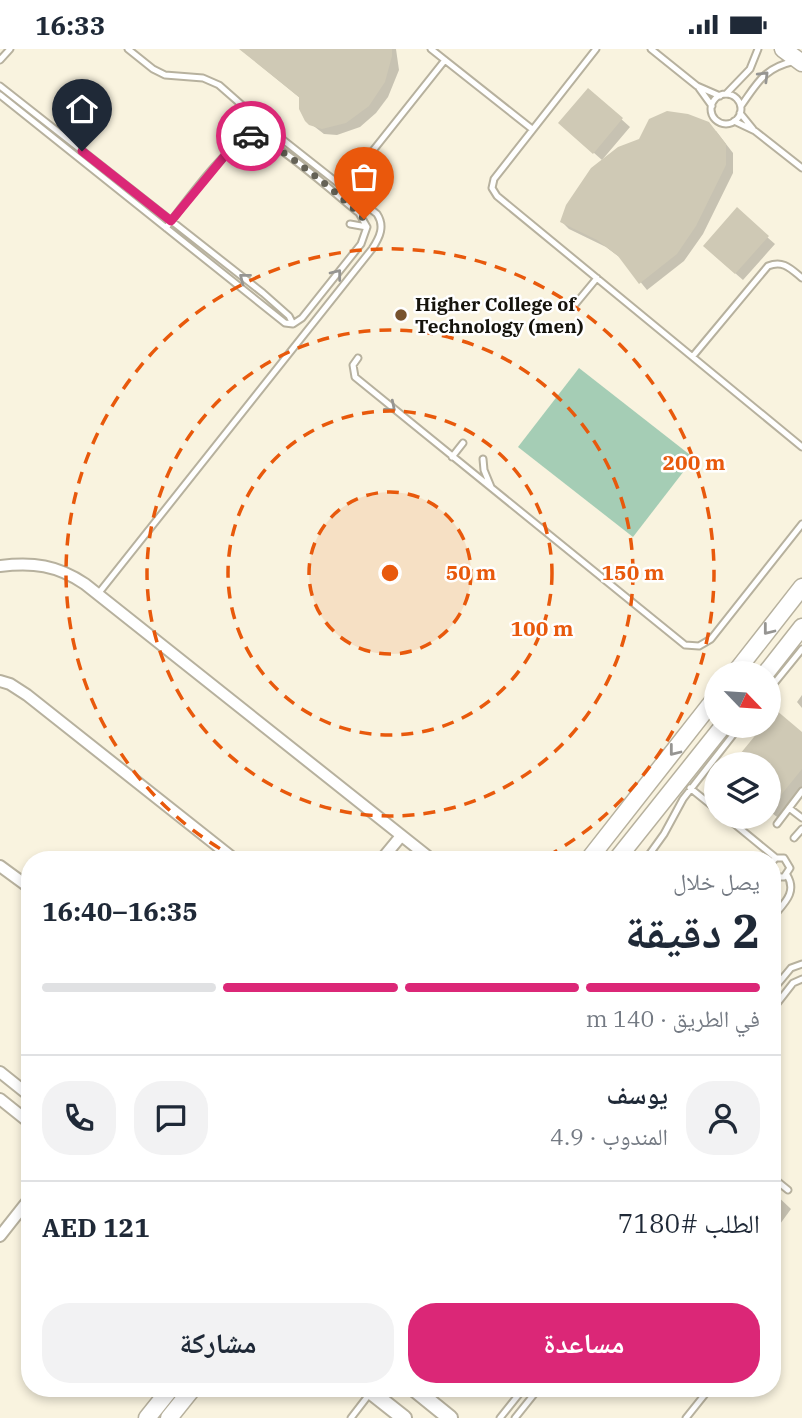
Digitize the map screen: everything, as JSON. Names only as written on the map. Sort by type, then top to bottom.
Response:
[{"type":"main road","points":[[783,49],[800,62]]},
{"type":"main road","points":[[744,661],[802,587]]},
{"type":"main road","points":[[775,661],[802,627]]},
{"type":"main road","points":[[595,851],[704,712]]},
{"type":"main road","points":[[623,851],[713,739]]},
{"type":"main road","points":[[147,1418],[164,1397]]},
{"type":"main road","points":[[169,1418],[186,1397]]},
{"type":"street","points":[[0,566],[49,566],[70,574],[421,851]]},
{"type":"street","points":[[0,681],[27,695],[224,851]]},
{"type":"street","points":[[389,851],[401,836]]},
{"type":"street","points":[[0,866],[21,881]]},
{"type":"street","points":[[0,1072],[21,1088]]},
{"type":"street","points":[[0,1099],[21,1116]]},
{"type":"street","points":[[0,1236],[21,1209]]},
{"type":"street","points":[[378,1397],[404,1418]]},
{"type":"street","points":[[424,1397],[450,1418]]},
{"type":"lane","points":[[0,60],[10,49]]},
{"type":"lane","points":[[98,594],[376,241],[380,234],[381,220],[219,85],[203,78],[166,75],[153,69],[128,49]]},
{"type":"lane","points":[[431,49],[532,129]]},
{"type":"lane","points":[[596,49],[494,179],[492,188],[497,196],[802,447]]},
{"type":"lane","points":[[651,49],[697,86],[712,106],[714,117],[718,121],[729,124],[734,121],[768,70],[778,65],[800,62]]},
{"type":"lane","points":[[712,106],[750,69],[758,49]]},
{"type":"lane","points":[[344,187],[445,60]]},
{"type":"lane","points":[[0,86],[284,311],[293,324]]},
{"type":"lane","points":[[697,86],[738,100],[741,110],[755,131]]},
{"type":"lane","points":[[0,95],[280,320],[293,324],[302,319],[360,244],[367,227]]},
{"type":"lane","points":[[734,121],[755,131],[802,168]]},
{"type":"lane","points":[[166,228],[232,147],[252,135],[275,146],[359,213],[367,227]]},
{"type":"lane","points":[[350,224],[367,227]]},
{"type":"lane","points":[[693,356],[768,266],[778,262],[785,264],[802,278]]},
{"type":"lane","points":[[573,307],[597,278]]},
{"type":"lane","points":[[358,358],[353,365],[355,377],[679,641],[692,647],[711,639],[802,524]]},
{"type":"lane","points":[[452,457],[463,443]]},
{"type":"lane","points":[[484,459],[484,470],[493,490]]},
{"type":"lane","points":[[781,675],[802,649]]},
{"type":"lane","points":[[652,851],[690,788],[730,739]]},
{"type":"lane","points":[[690,788],[704,799]]},
{"type":"lane","points":[[781,819],[802,791]]},
{"type":"lane","points":[[789,808],[802,818]]},
{"type":"lane","points":[[794,838],[802,828]]},
{"type":"lane","points":[[739,829],[764,851]]},
{"type":"lane","points":[[781,860],[788,861],[790,868],[787,875],[781,878]]},
{"type":"lane","points":[[781,906],[791,893],[792,884],[787,875]]},
{"type":"lane","points":[[781,981],[794,966],[802,964]]},
{"type":"lane","points":[[781,1000],[800,980],[794,975],[794,966]]},
{"type":"lane","points":[[781,1184],[788,1190]]},
{"type":"lane","points":[[351,1418],[364,1397]]},
{"type":"lane","points":[[500,1418],[517,1397]]},
{"type":"lane","points":[[515,1418],[532,1397]]},
{"type":"lane","points":[[686,1418],[703,1397]]},
{"type":"green space","points":[[579,368],[694,458],[633,537],[518,447]]},
{"type":"building","points":[[239,49],[392,49],[392,56],[385,82],[369,106],[346,123],[322,129],[305,121],[299,109],[299,97]]},
{"type":"building","points":[[588,88],[623,118],[593,154],[558,123]]},
{"type":"building","points":[[667,111],[688,114],[709,122],[726,144],[726,165],[696,226],[677,254],[639,284],[618,256],[597,240],[560,222],[566,205],[591,168],[618,147],[639,139],[649,119]]},
{"type":"building","points":[[737,207],[769,236],[735,274],[703,246]]},
{"type":"building","points":[[781,714],[802,732],[802,769],[781,795],[781,752],[742,752],[752,739],[780,739]]},
{"type":"way so far","points":[[251,136],[258,136],[275,146],[364,219]]},
{"type":"place","name":"Higher College of Technology (men)","points":[[401,315]]},
{"type":"route","points":[[82,151],[171,221],[232,147],[251,136]]}]
